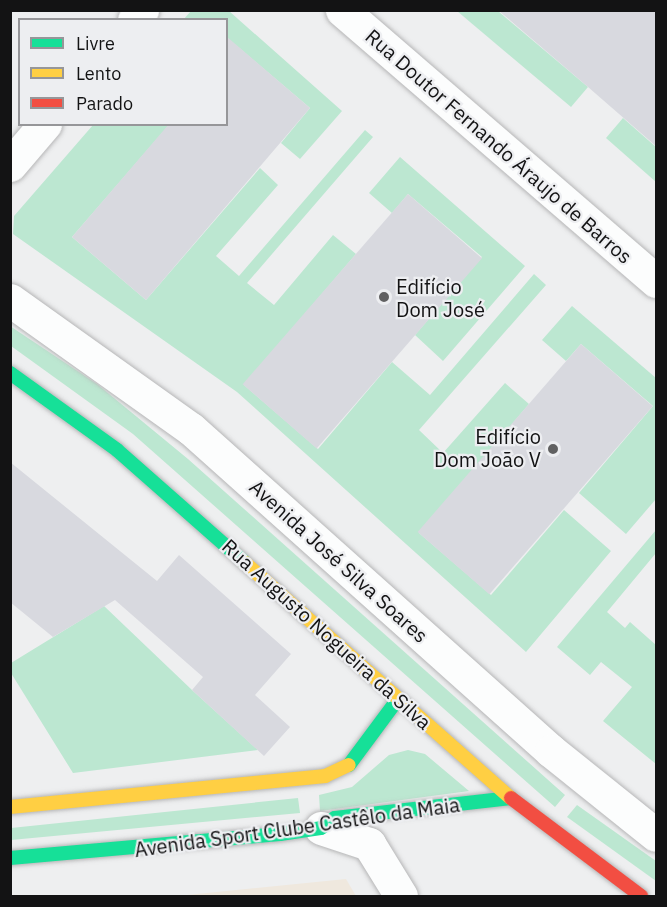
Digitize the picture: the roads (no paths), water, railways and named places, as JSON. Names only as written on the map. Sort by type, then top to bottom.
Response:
[{"type":"street","name":"Rua Doutor Fernando Áraujo de Barros","points":[[342,10],[657,281]]},
{"type":"street","points":[[10,165],[43,126]]},
{"type":"street","name":"Avenida José Silva Soares","points":[[10,300],[191,429],[551,751],[657,835]]},
{"type":"street","name":"Rua Augusto Nogueira da Silva","points":[[10,373],[166,491],[511,798],[641,897]]},
{"type":"street","points":[[10,807],[325,776],[351,764],[398,699]]},
{"type":"street","name":"Avenida Sport Clube Castêlo da Maia","points":[[10,858],[126,851],[321,828],[335,818],[511,798]]},
{"type":"street","points":[[321,828],[369,844],[401,897]]},
{"type":"place","name":"Edifício Dom José","points":[[384,297]]},
{"type":"place","name":"Edifício Dom João V","points":[[553,449]]}]
